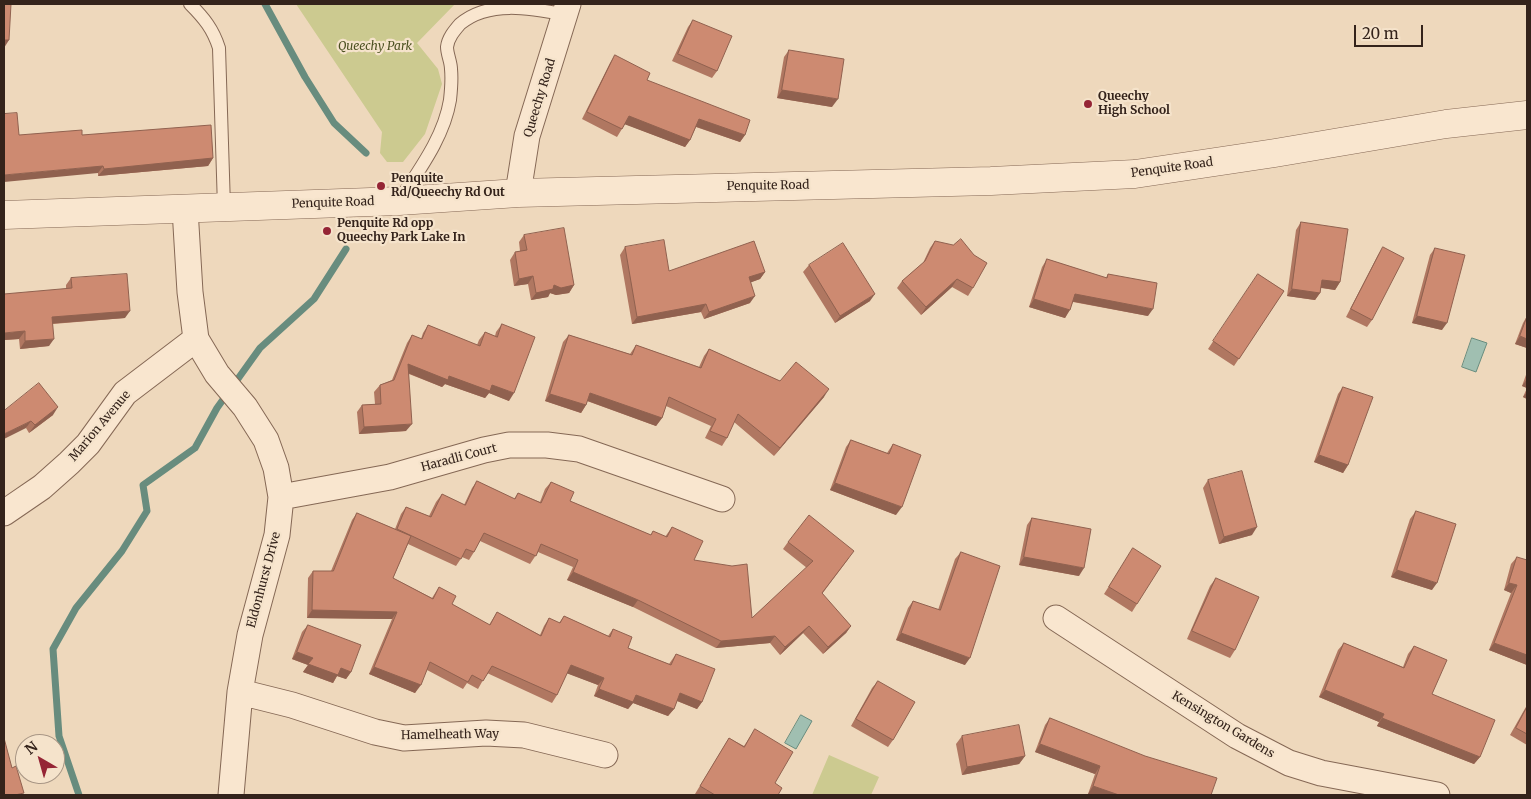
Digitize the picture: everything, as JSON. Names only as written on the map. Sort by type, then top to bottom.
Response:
[{"type":"street","name":"Queechy Road","points":[[518,193],[527,136],[568,9]]},
{"type":"street","name":"Penquite Road","points":[[4,215],[224,208],[518,193],[992,181],[1135,174],[1446,124],[1527,115]]},
{"type":"street","name":"Eldonhurst Drive","points":[[185,209],[190,292],[196,339],[217,374],[245,407],[266,440],[276,468],[281,497],[277,535],[250,635],[240,692],[231,795]]},
{"type":"street","name":"Marion Avenue","points":[[4,513],[42,487],[70,463],[88,444],[125,392],[196,339]]},
{"type":"street","name":"Haradli Court","points":[[281,497],[390,477],[484,450],[509,445],[546,445],[578,450],[722,499]]},
{"type":"street","name":"Kensington Gardens","points":[[1056,618],[1237,736],[1289,763],[1320,773],[1437,795]]},
{"type":"street","name":"Hamelheath Way","points":[[240,692],[292,705],[375,732],[404,738],[486,733],[524,735],[605,755]]},
{"type":"lane","points":[[190,4],[205,19],[214,33],[219,48],[224,208]]},
{"type":"lane","points":[[399,200],[428,157],[443,124],[450,100],[452,71],[447,47],[451,35],[469,14],[493,5],[512,4],[568,9]]},
{"type":"green space","name":"Queechy Park","points":[[296,4],[455,4],[417,43],[438,69],[442,84],[425,134],[403,162],[387,162],[380,153],[382,132]]},
{"type":"green space","points":[[829,755],[879,777],[871,795],[812,795]]},
{"type":"shaded area","points":[[1472,338],[1487,343],[1476,372],[1462,367]]},
{"type":"shaded area","points":[[801,715],[812,721],[796,749],[785,743]]},
{"type":"building","points":[[4,4],[11,4],[9,40],[4,40]]},
{"type":"building","points":[[693,20],[732,36],[717,71],[678,54]]},
{"type":"building","points":[[789,50],[844,59],[838,99],[782,90]]},
{"type":"building","points":[[615,55],[650,73],[647,80],[750,120],[745,135],[699,119],[690,140],[629,116],[622,129],[587,112]]},
{"type":"building","points":[[17,113],[19,135],[82,130],[82,135],[211,125],[213,158],[104,169],[103,166],[4,175],[4,114]]},
{"type":"building","points":[[1301,222],[1348,229],[1340,282],[1322,280],[1320,293],[1292,289]]},
{"type":"building","points":[[564,228],[574,285],[561,288],[554,285],[553,289],[536,293],[533,276],[519,279],[515,252],[527,250],[524,235]]},
{"type":"building","points":[[961,239],[974,255],[987,263],[973,288],[957,279],[926,307],[902,281],[925,261],[935,241],[953,245]]},
{"type":"building","points":[[664,240],[669,271],[754,241],[765,272],[749,277],[755,296],[709,312],[706,304],[637,317],[625,247]]},
{"type":"building","points":[[843,243],[875,294],[840,316],[809,265]]},
{"type":"building","points":[[1383,247],[1404,258],[1372,320],[1351,309]]},
{"type":"building","points":[[1435,248],[1465,255],[1447,323],[1417,316]]},
{"type":"building","points":[[1047,259],[1107,278],[1108,274],[1157,283],[1153,309],[1075,294],[1070,310],[1034,299]]},
{"type":"building","points":[[127,274],[130,311],[52,317],[54,339],[25,341],[25,331],[4,333],[4,294],[72,288],[71,278]]},
{"type":"building","points":[[1258,274],[1284,291],[1239,359],[1213,341]]},
{"type":"building","points":[[1527,317],[1527,339],[1520,336]]},
{"type":"building","points":[[502,324],[535,337],[514,393],[492,385],[490,391],[449,376],[448,380],[408,364],[412,424],[364,427],[362,405],[381,404],[380,385],[394,380],[412,335],[422,339],[428,325],[480,346],[485,332],[497,337]]},
{"type":"building","points":[[569,335],[632,355],[636,345],[701,368],[709,349],[780,381],[796,362],[829,389],[780,448],[738,414],[727,438],[710,431],[716,419],[669,397],[662,418],[590,393],[586,405],[550,394]]},
{"type":"building","points":[[39,383],[58,407],[35,425],[31,421],[4,434],[4,411]]},
{"type":"building","points":[[1343,387],[1373,397],[1348,465],[1319,455]]},
{"type":"building","points":[[851,440],[889,454],[893,444],[921,455],[902,507],[835,483]]},
{"type":"building","points":[[1242,471],[1257,527],[1224,537],[1208,480]]},
{"type":"building","points":[[477,481],[515,499],[518,493],[541,503],[551,482],[574,492],[570,501],[651,535],[653,531],[667,537],[672,527],[703,541],[694,560],[732,566],[747,564],[752,618],[813,561],[788,542],[809,515],[854,551],[822,593],[851,626],[828,647],[809,626],[785,647],[775,636],[721,641],[638,600],[573,572],[578,560],[541,544],[536,556],[484,533],[474,552],[466,549],[461,559],[397,529],[406,507],[431,517],[442,494],[465,505]]},
{"type":"building","points":[[1416,511],[1456,524],[1437,583],[1397,570]]},
{"type":"building","points":[[357,513],[411,536],[393,578],[433,599],[439,587],[456,596],[452,604],[490,625],[497,612],[541,636],[549,618],[560,623],[564,616],[610,637],[613,629],[632,637],[628,648],[671,665],[676,654],[715,669],[702,702],[680,693],[674,709],[636,695],[633,702],[599,689],[604,678],[571,665],[557,695],[492,666],[483,681],[472,675],[468,682],[430,662],[421,685],[374,667],[397,612],[312,610],[313,571],[333,571]]},
{"type":"building","points":[[1032,518],[1091,529],[1084,568],[1024,557]]},
{"type":"building","points":[[1133,548],[1161,566],[1137,604],[1109,587]]},
{"type":"building","points":[[961,552],[1000,566],[970,658],[901,633],[913,601],[940,610]]},
{"type":"building","points":[[1517,557],[1527,560],[1527,655],[1494,643],[1517,585],[1509,583]]},
{"type":"building","points":[[1216,578],[1259,597],[1235,650],[1192,631]]},
{"type":"building","points":[[308,625],[361,645],[351,672],[341,668],[338,675],[308,664],[313,658],[297,652]]},
{"type":"building","points":[[1344,643],[1404,668],[1414,646],[1447,660],[1432,694],[1495,720],[1480,757],[1382,718],[1384,714],[1325,690]]},
{"type":"building","points":[[878,681],[915,702],[893,740],[856,719]]},
{"type":"building","points":[[1527,707],[1527,734],[1516,728]]},
{"type":"building","points":[[1050,718],[1145,756],[1217,778],[1211,795],[1119,795],[1093,786],[1100,766],[1040,744]]},
{"type":"building","points":[[1019,725],[1025,756],[967,767],[962,736]]},
{"type":"building","points":[[755,729],[793,752],[775,783],[782,788],[778,795],[715,795],[700,786],[729,738],[744,747]]},
{"type":"building","points":[[4,738],[12,768],[15,766],[15,784],[21,784],[24,793],[4,795]]},
{"type":"waterway","points":[[265,4],[305,77],[334,123],[366,153]]},
{"type":"waterway","points":[[79,795],[59,736],[53,649],[76,608],[122,551],[147,511],[143,485],[195,448],[217,408],[260,348],[314,299],[346,249]]},
{"type":"place","name":"Queechy High School","points":[[1088,104]]},
{"type":"place","name":"Penquite Rd/Queechy Rd Out","points":[[381,186]]},
{"type":"place","name":"Penquite Rd opp Queechy Park Lake In","points":[[327,231]]}]
